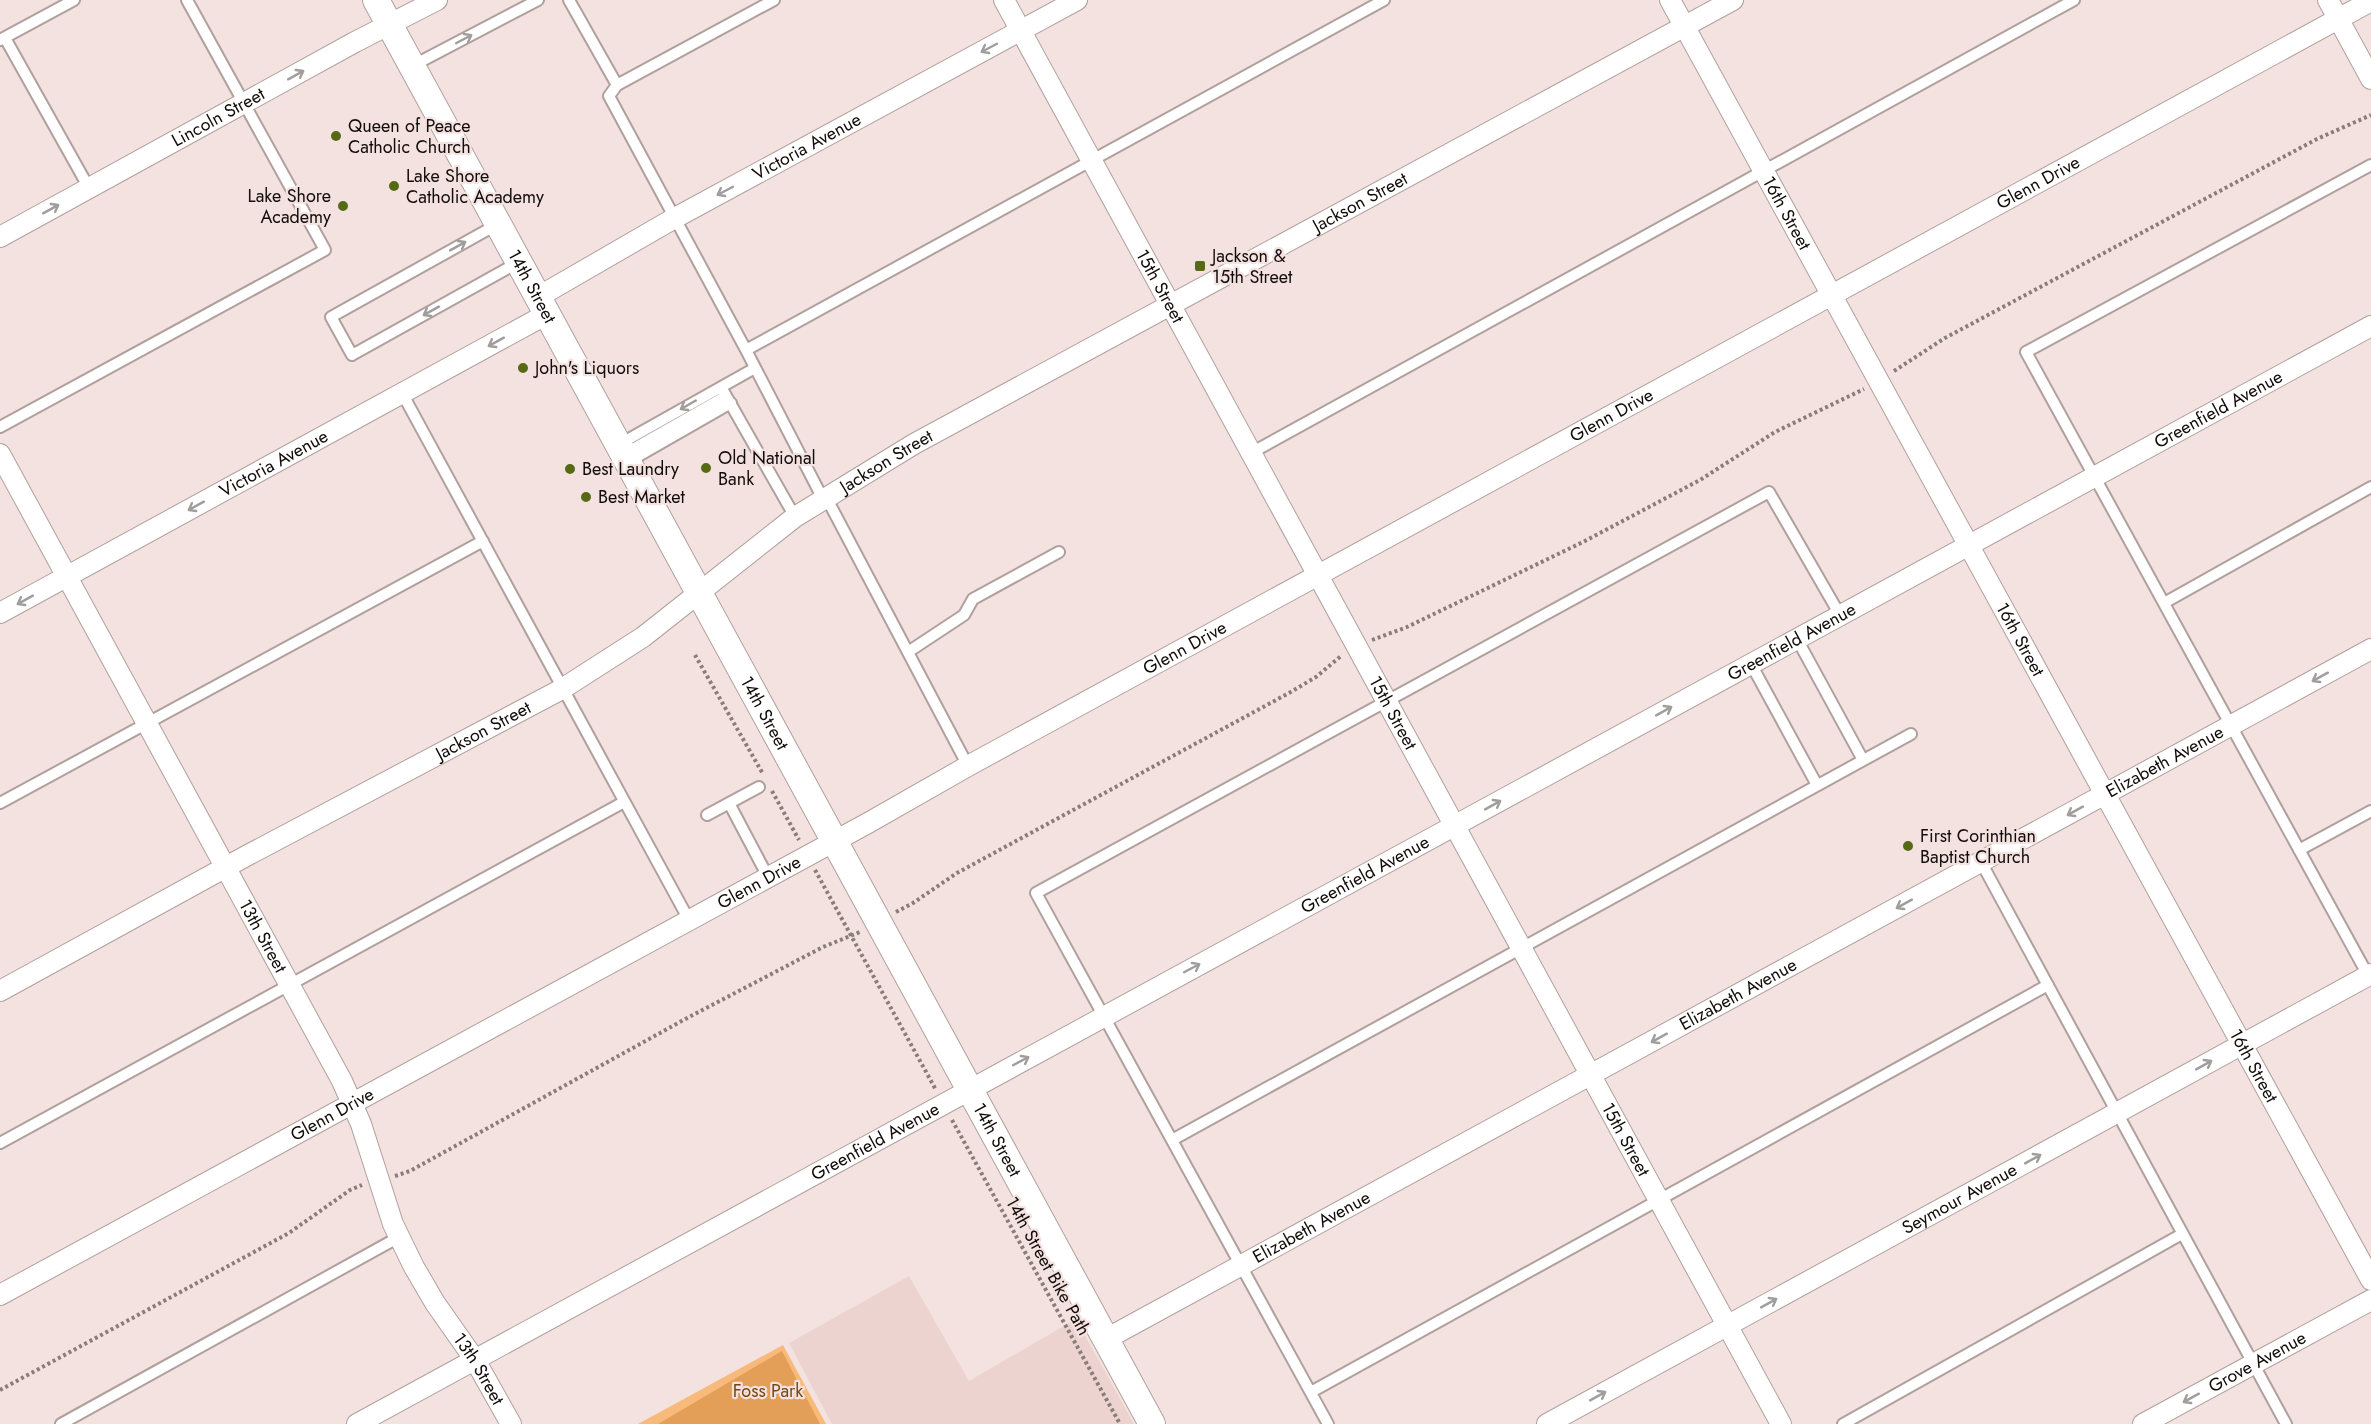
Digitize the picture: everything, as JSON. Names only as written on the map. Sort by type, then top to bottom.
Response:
[{"type":"street","name":"14th Street","points":[[376,0],[1152,1424]]},
{"type":"street","name":"Lincoln Street","points":[[0,237],[437,0]]},
{"type":"street","name":"15th Street","points":[[1004,0],[1781,1424]]},
{"type":"street","name":"Victoria Avenue","points":[[0,613],[402,393],[673,219],[1077,0]]},
{"type":"street","name":"16th Street","points":[[1670,0],[2371,1280]]},
{"type":"street","name":"Jackson Street","points":[[0,991],[226,867],[562,689],[629,647],[795,517],[914,444],[1733,0]]},
{"type":"street","points":[[2328,0],[2371,79]]},
{"type":"street","name":"Glenn Drive","points":[[0,1295],[2371,1]]},
{"type":"street","name":"Greenfield Avenue","points":[[357,1424],[2371,326]]},
{"type":"street","name":"13th Street","points":[[0,453],[353,1104],[399,1237],[435,1303],[475,1360],[511,1424]]},
{"type":"street","name":"Elizabeth Avenue","points":[[1106,1339],[2371,649]]},
{"type":"street","name":"Seymour Avenue","points":[[1547,1424],[2370,977]]},
{"type":"street","name":"Grove Avenue","points":[[2144,1424],[2371,1300]]},
{"type":"lane","points":[[74,0],[2,39],[89,188]]},
{"type":"lane","points":[[0,428],[325,250],[187,0]]},
{"type":"lane","points":[[412,66],[538,0]]},
{"type":"lane","points":[[569,0],[616,85]]},
{"type":"lane","points":[[774,0],[616,85],[609,96],[968,766]]},
{"type":"lane","points":[[746,350],[1384,0]]},
{"type":"lane","points":[[1251,453],[2074,0]]},
{"type":"lane","points":[[2370,977],[2026,352],[2371,165]]},
{"type":"lane","points":[[498,224],[331,317],[352,355],[519,262]]},
{"type":"lane","points":[[623,453],[726,395],[755,368]]},
{"type":"lane","points":[[402,393],[689,920]]},
{"type":"lane","points":[[623,453],[726,395]]},
{"type":"lane","points":[[726,395],[795,517]]},
{"type":"lane","points":[[2164,603],[2371,487]]},
{"type":"lane","points":[[1328,1424],[1036,892],[1769,492],[1840,615]]},
{"type":"lane","points":[[0,802],[483,541]]},
{"type":"lane","points":[[908,652],[964,615],[973,599],[1059,552]]},
{"type":"lane","points":[[1797,639],[1863,760]]},
{"type":"lane","points":[[1751,664],[1817,785]]},
{"type":"lane","points":[[1172,1140],[1911,734]]},
{"type":"lane","points":[[707,815],[759,788]]},
{"type":"lane","points":[[0,1143],[624,802]]},
{"type":"lane","points":[[729,803],[768,877]]},
{"type":"lane","points":[[2299,850],[2371,811]]},
{"type":"lane","points":[[1981,862],[2286,1424]]},
{"type":"lane","points":[[1311,1392],[2048,985]]},
{"type":"lane","points":[[1843,1424],[2182,1233]]},
{"type":"lane","points":[[61,1424],[399,1237]]},
{"type":"path","points":[[1900,368],[1945,338],[2296,150],[2371,115]]},
{"type":"path","points":[[1376,639],[1407,627],[1583,542],[1700,480],[1775,432],[1859,391]]},
{"type":"path","points":[[694,655],[727,709],[801,843]]},
{"type":"path","points":[[896,912],[957,873],[1289,693],[1316,677],[1342,656]]},
{"type":"path","name":"14th Street Bike Path","points":[[814,868],[1120,1424]]},
{"type":"path","points":[[388,1178],[410,1171],[688,1017],[823,947],[859,933]]},
{"type":"path","points":[[0,1390],[290,1233],[350,1190],[370,1182]]},
{"type":"shaded area","points":[[909,1276],[969,1381],[1076,1319],[1134,1424],[832,1424],[789,1343]]},
{"type":"green space","name":"Foss Park","points":[[783,1345],[826,1424],[638,1424]]},
{"type":"green space","name":"Foss Park","points":[[782,1351],[820,1424],[658,1424]]},
{"type":"place","name":"Queen of Peace Catholic Church","points":[[336,136]]},
{"type":"place","name":"Lake Shore Catholic Academy","points":[[394,186]]},
{"type":"place","name":"Lake Shore Academy","points":[[343,206]]},
{"type":"place","name":"Jackson & 15th Street","points":[[1200,266]]},
{"type":"place","name":"John's Liquors","points":[[523,368]]},
{"type":"place","name":"Old National Bank","points":[[706,468]]},
{"type":"place","name":"Best Laundry","points":[[570,469]]},
{"type":"place","name":"Best Market","points":[[586,497]]},
{"type":"place","name":"First Corinthian Baptist Church","points":[[1908,846]]}]
